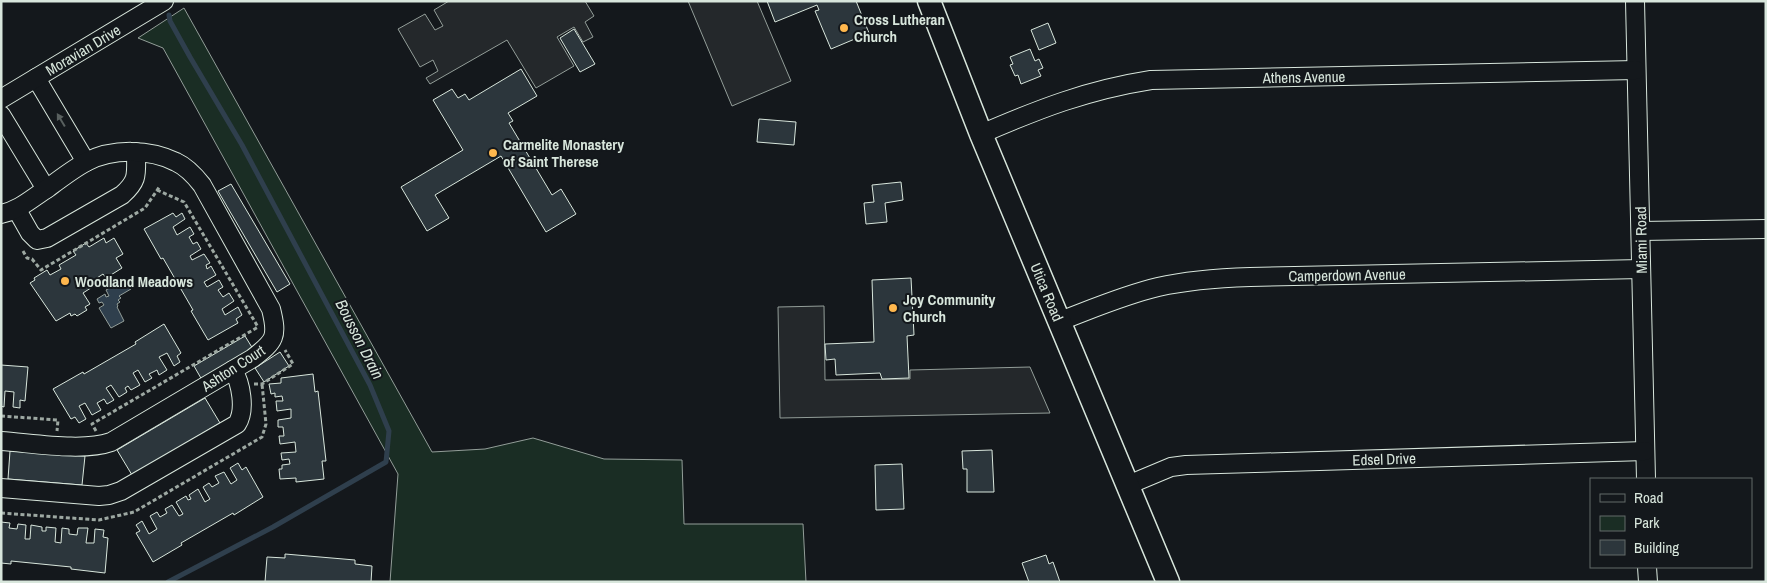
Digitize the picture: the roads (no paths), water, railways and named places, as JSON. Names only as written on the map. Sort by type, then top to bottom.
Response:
[{"type":"main road","name":"Utica Road","points":[[928,1],[981,134],[1168,582]]},
{"type":"street","name":"Moravian Drive","points":[[1,99],[164,1]]},
{"type":"street","name":"Miami Road","points":[[1635,1],[1646,478]]},
{"type":"street","name":"Athens Avenue","points":[[981,134],[1041,108],[1088,93],[1151,80],[1636,70]]},
{"type":"street","points":[[36,78],[86,162]]},
{"type":"street","points":[[1,115],[46,189]]},
{"type":"street","points":[[9,212],[37,240],[47,238],[122,195],[132,185],[136,176],[136,152]]},
{"type":"street","name":"Ashton Court","points":[[1,441],[99,447],[111,442],[253,358],[269,345],[274,338],[271,309],[202,185],[178,163],[157,155],[136,152],[101,156],[86,162],[9,212]]},
{"type":"street","points":[[1641,231],[1766,229]]},
{"type":"street","name":"Camperdown Avenue","points":[[1060,322],[1119,299],[1158,287],[1201,280],[1250,276],[1641,269]]},
{"type":"street","points":[[1,488],[100,496],[121,491],[237,424],[242,412],[239,385],[233,370]]},
{"type":"street","name":"Edsel Drive","points":[[1128,485],[1171,466],[1186,465],[1645,451]]},
{"type":"street","points":[[1648,568],[1648,582]]},
{"type":"water","points":[[126,279],[131,289],[119,296],[121,298],[118,300],[120,302],[117,304],[124,321],[111,328],[99,308],[104,305],[102,302],[99,303],[97,299],[105,294],[106,297],[109,296],[106,290]]},
{"type":"waterway","name":"Bousson Drain","points":[[168,582],[273,527],[386,462],[389,431],[370,385],[242,145],[190,57],[170,21],[169,15]]},
{"type":"place","name":"Cross Lutheran Church","points":[[844,28]]},
{"type":"place","name":"Carmelite Monastery of Saint Therese","points":[[493,153]]},
{"type":"place","name":"Woodland Meadows","points":[[65,281]]},
{"type":"place","name":"Joy Community Church","points":[[893,308]]}]
